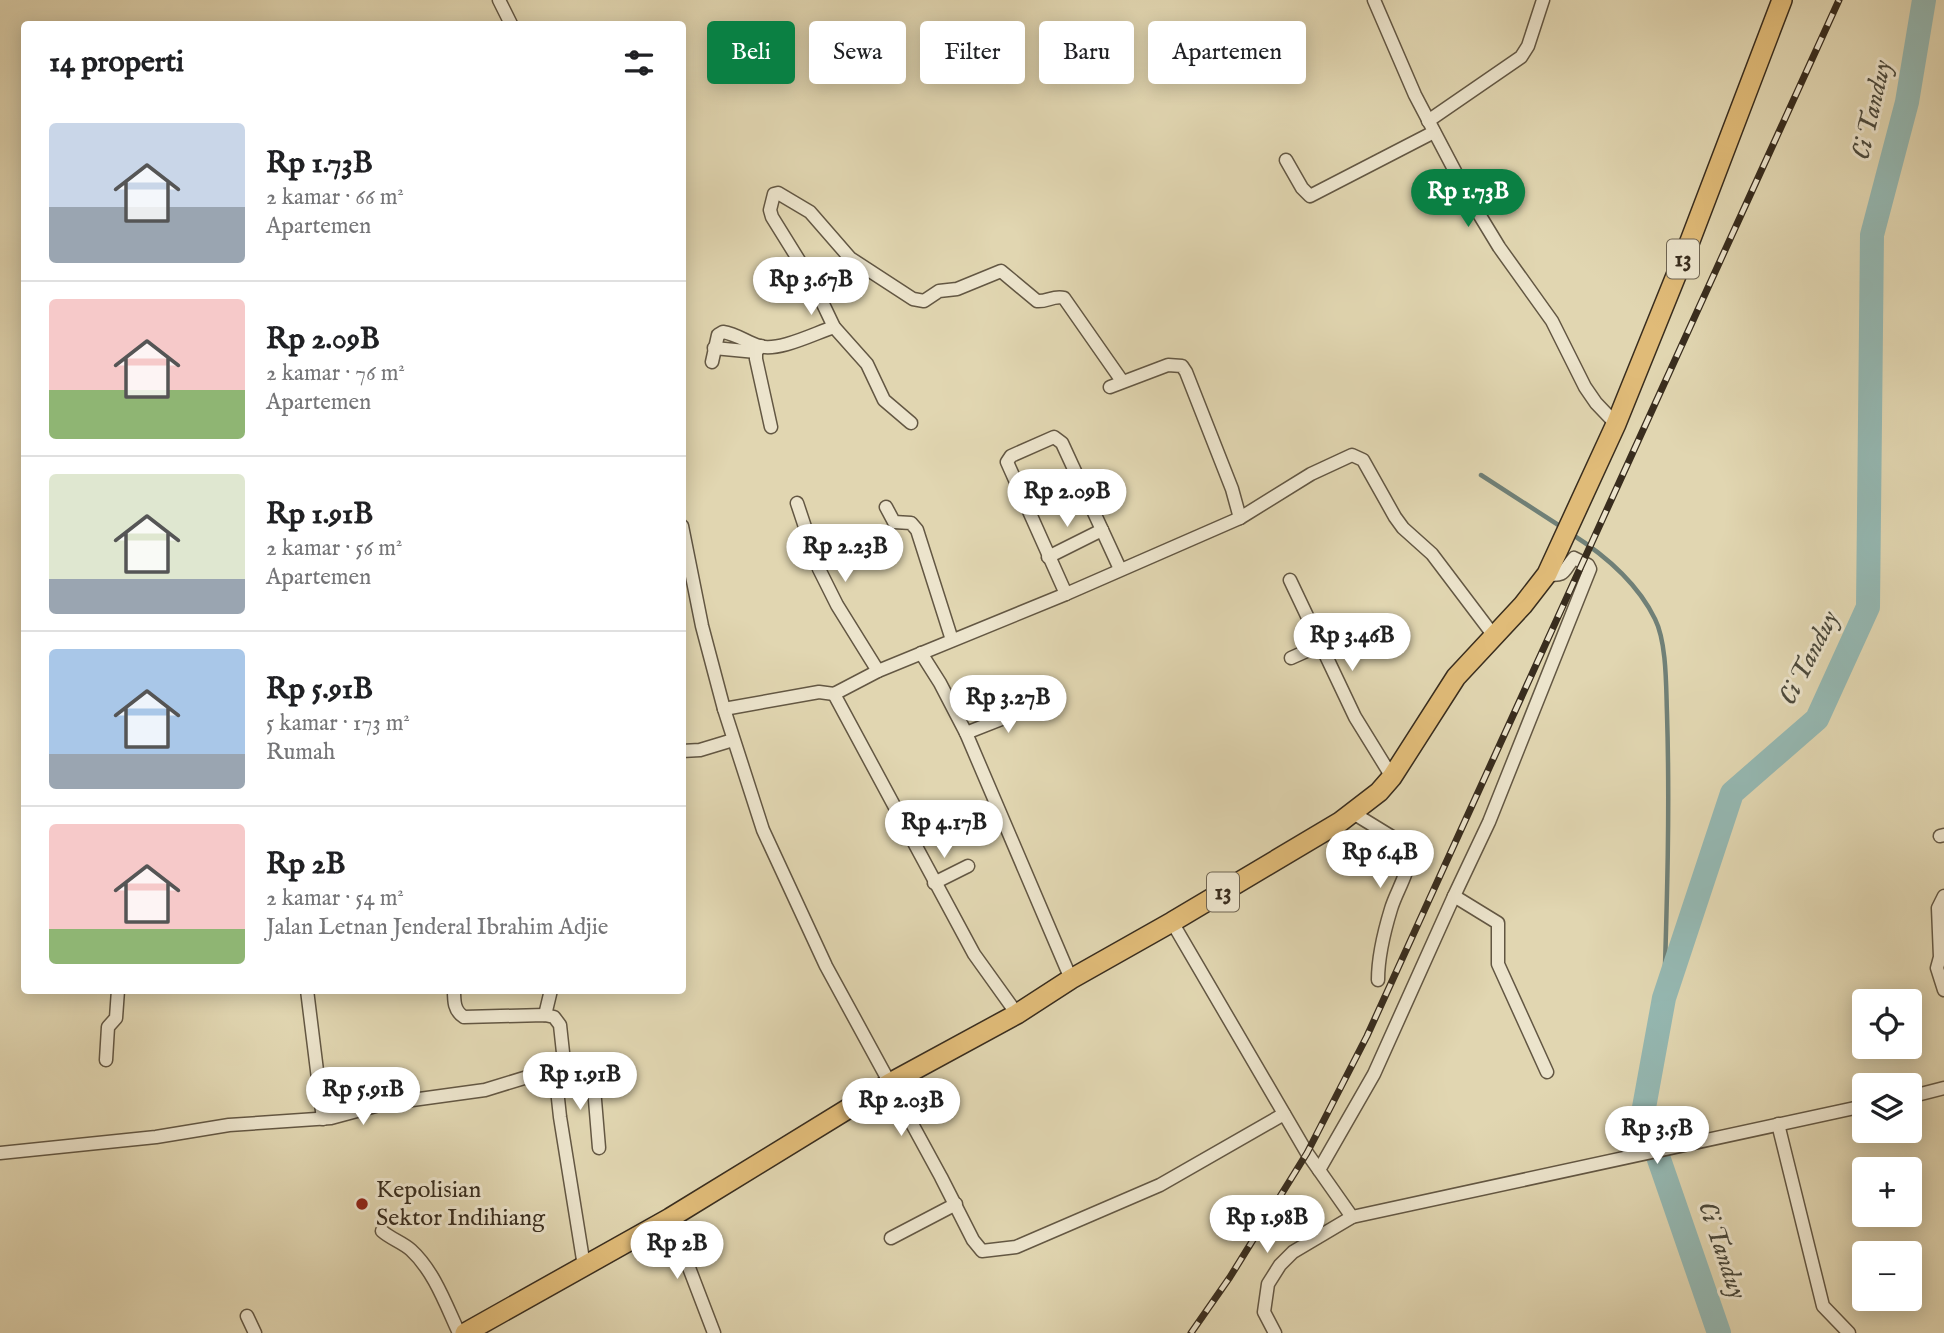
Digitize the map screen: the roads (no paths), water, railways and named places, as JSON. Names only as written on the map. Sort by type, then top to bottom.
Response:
[{"type":"highway","name":"13","points":[[465,1333],[670,1218],[890,1083],[1017,1014],[1071,979],[1172,922],[1353,813],[1379,792],[1392,777],[1456,677],[1523,605],[1547,574],[1616,424],[1690,242],[1782,0]]},
{"type":"street","points":[[499,0],[510,21]]},
{"type":"street","points":[[1374,0],[1415,95],[1468,196],[1493,237],[1552,321],[1585,387],[1616,424]]},
{"type":"street","points":[[1286,160],[1302,188],[1310,195],[1333,186],[1431,126],[1521,57],[1528,46],[1543,0]]},
{"type":"street","points":[[911,423],[884,400],[867,363],[834,327],[813,283],[772,217],[770,210],[774,194],[778,193],[810,212],[850,258],[913,299],[924,301],[939,291],[957,289],[1001,271],[1037,301],[1064,298],[1116,384],[1168,365],[1182,366],[1232,489],[1240,518]]},
{"type":"street","points":[[712,362],[714,348],[758,349],[784,344],[834,327]]},
{"type":"street","points":[[758,349],[771,427]]},
{"type":"street","points":[[1066,594],[1008,466],[1007,462],[1011,456],[1054,437],[1058,438],[1120,569]]},
{"type":"street","points":[[724,709],[820,692],[834,694],[878,671],[1066,594],[1240,518],[1338,459],[1352,455],[1357,455],[1370,470],[1395,517],[1432,554],[1494,636]]},
{"type":"street","points":[[797,503],[809,546],[819,569],[837,605],[878,671]]},
{"type":"street","points":[[886,508],[894,522],[911,523],[917,530],[952,640]]},
{"type":"street","points":[[1048,557],[1102,530]]},
{"type":"street","points":[[686,546],[702,625],[724,709],[763,830],[843,998],[973,1240],[982,1251],[1016,1247],[1160,1185],[1284,1114]]},
{"type":"street","points":[[1319,1170],[1374,1074],[1489,822],[1590,569],[1588,565],[1574,558],[1562,574],[1547,574]]},
{"type":"street","points":[[1290,580],[1355,717],[1392,777]]},
{"type":"street","points":[[1290,658],[1320,645]]},
{"type":"street","points":[[920,653],[940,683],[966,733],[1071,979]]},
{"type":"street","points":[[834,694],[974,954],[1017,1014]]},
{"type":"street","points":[[966,733],[1037,705]]},
{"type":"street","points":[[686,751],[700,750],[733,740]]},
{"type":"street","points":[[1353,813],[1402,843],[1410,855],[1407,870],[1391,909],[1378,963],[1377,980]]},
{"type":"street","points":[[934,883],[968,866]]},
{"type":"street","points":[[1454,896],[1498,923],[1498,964],[1547,1072]]},
{"type":"street","points":[[1944,896],[1938,908],[1942,956],[1937,968],[1944,990]]},
{"type":"street","points":[[1172,922],[1284,1114],[1352,1217]]},
{"type":"street","points":[[106,1060],[108,1027],[116,1018],[118,994]]},
{"type":"street","points":[[307,994],[323,1119]]},
{"type":"street","points":[[455,994],[457,1011],[464,1017],[545,1015],[554,1017],[560,1025],[560,1071],[570,1182],[584,1266]]},
{"type":"street","points":[[545,1015],[550,994]]},
{"type":"street","points":[[0,1153],[156,1137],[229,1125],[323,1119],[383,1104],[485,1090],[534,1074],[560,1071],[587,1072],[593,1076],[599,1148]]},
{"type":"street","points":[[1922,1094],[1944,1088]]},
{"type":"street","points":[[1275,1333],[1264,1312],[1268,1284],[1280,1265],[1293,1252],[1352,1217],[1852,1109]]},
{"type":"street","points":[[1778,1124],[1823,1306],[1849,1333]]},
{"type":"street","points":[[891,1238],[956,1204]]},
{"type":"street","points":[[670,1218],[714,1333]]},
{"type":"street","points":[[382,1231],[409,1248],[420,1259],[431,1275],[459,1333]]},
{"type":"street","points":[[247,1316],[255,1333]]},
{"type":"waterway","name":"Ci Tanduy","points":[[1719,1333],[1643,1113],[1664,998],[1732,793],[1817,719],[1868,607],[1872,235],[1907,102],[1924,0]]},
{"type":"waterway","points":[[1481,475],[1563,528]]},
{"type":"waterway","points":[[1570,533],[1608,560],[1629,581],[1648,606],[1662,640],[1666,679],[1668,785],[1664,998]]},
{"type":"railway","points":[[1191,1333],[1230,1277],[1307,1153],[1367,1036],[1839,0]]},
{"type":"place","name":"Kepolisian Sektor Indihiang","points":[[362,1204]]}]
